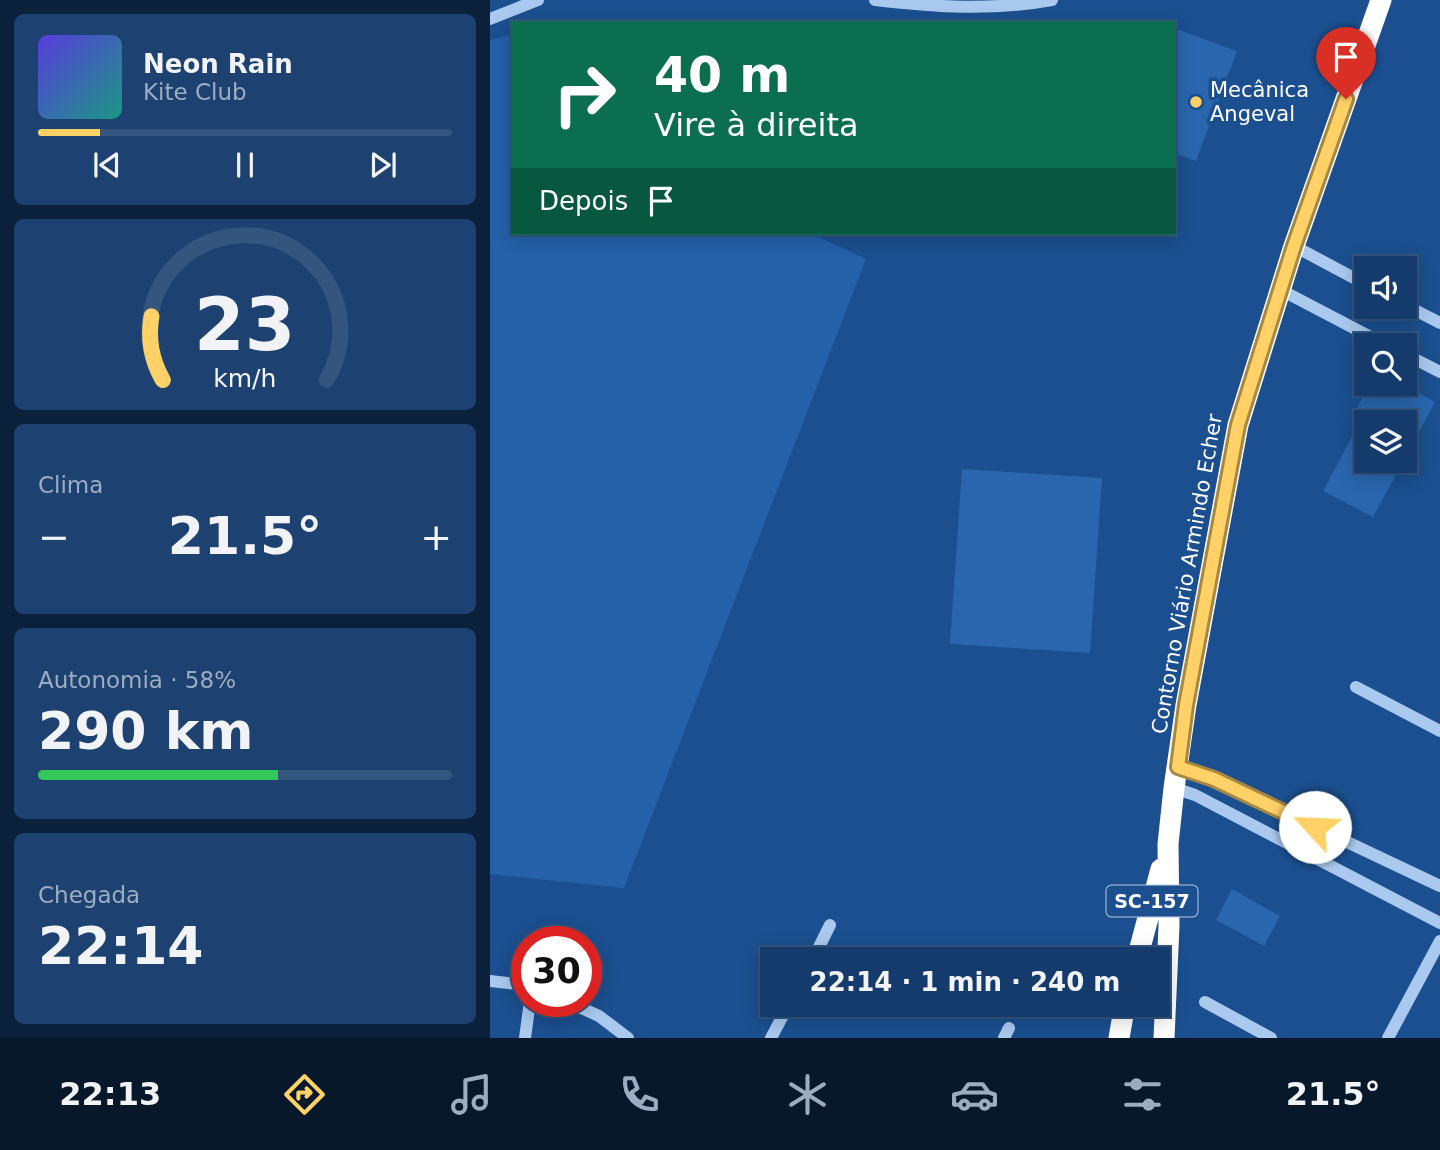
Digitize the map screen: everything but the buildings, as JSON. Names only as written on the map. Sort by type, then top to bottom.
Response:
[{"type":"highway","name":"Contorno Viário Armindo Echer","points":[[1164,1038],[1169,926],[1168,844],[1186,705],[1238,425],[1294,246],[1381,0]]},
{"type":"highway","name":"Contorno Viário Armindo Echer","points":[[1140,947],[1168,844]]},
{"type":"highway","points":[[1119,1038],[1123,1017]]},
{"type":"street","points":[[490,19],[538,0]]},
{"type":"street","points":[[875,0],[947,8],[1019,6],[1052,0]]},
{"type":"street","points":[[1294,246],[1354,278]]},
{"type":"street","points":[[1281,290],[1363,333]]},
{"type":"street","points":[[1417,311],[1440,323]]},
{"type":"street","points":[[1417,360],[1440,372]]},
{"type":"street","points":[[1356,687],[1440,731]]},
{"type":"street","points":[[1176,778],[1214,779],[1440,886]]},
{"type":"street","points":[[1176,778],[1195,794],[1440,923]]},
{"type":"street","points":[[819,947],[830,925]]},
{"type":"street","points":[[1388,1038],[1440,941]]},
{"type":"street","points":[[490,981],[511,983]]},
{"type":"street","points":[[1205,1002],[1271,1038]]},
{"type":"street","points":[[525,1038],[528,1017]]},
{"type":"street","points":[[601,1017],[628,1038]]},
{"type":"street","points":[[771,1038],[782,1017]]},
{"type":"shaded area","points":[[511,35],[511,235],[814,235],[866,259],[624,888],[490,874],[490,40]]},
{"type":"place","name":"Mecânica Angeval","points":[[1196,102]]},
{"type":"route","points":[[1315,827],[1214,779],[1178,767],[1186,705],[1238,425],[1294,246],[1346,99]]}]
